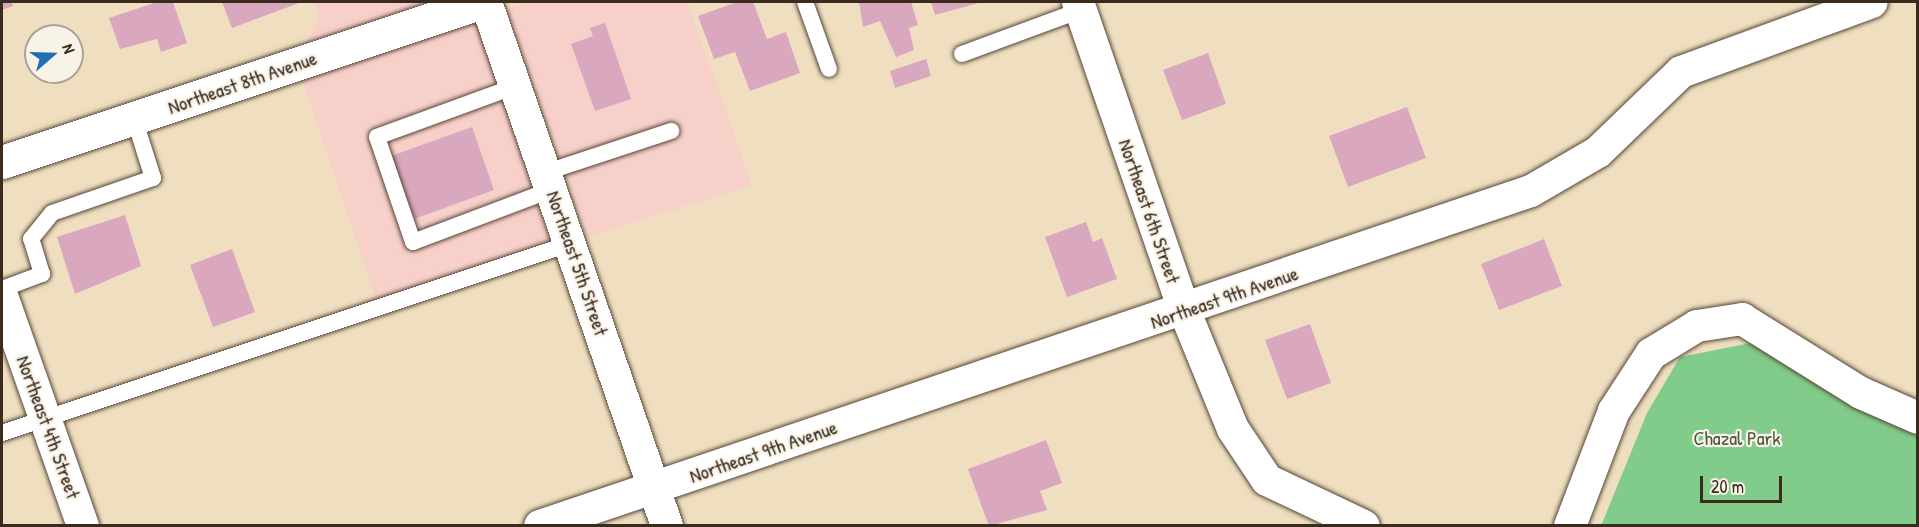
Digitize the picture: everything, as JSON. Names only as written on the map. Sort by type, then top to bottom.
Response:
[{"type":"main road","name":"Northeast 8th Avenue","points":[[2,162],[484,2]]},
{"type":"street","name":"Northeast 5th Street","points":[[484,2],[550,180],[667,525]]},
{"type":"street","name":"Northeast 9th Avenue","points":[[540,525],[1185,312],[1532,191],[1598,152],[1681,72],[1872,2]]},
{"type":"street","name":"Northeast 6th Street","points":[[1079,6],[1185,312],[1233,429],[1267,480],[1364,525]]},
{"type":"street","name":"Northeast 4th Street","points":[[2,296],[7,328],[46,419],[83,525]]},
{"type":"street","points":[[1570,525],[1614,411],[1651,354],[1697,326],[1742,320],[1861,393],[1917,418]]},
{"type":"lane","points":[[805,2],[829,69]]},
{"type":"lane","points":[[962,54],[1079,6]]},
{"type":"lane","points":[[516,86],[377,137],[413,242],[550,180],[671,131]]},
{"type":"lane","points":[[2,289],[42,274],[31,239],[52,213],[153,178],[134,118]]},
{"type":"lane","points":[[2,433],[572,243]]},
{"type":"shaded area","points":[[314,2],[437,2],[305,46],[320,17]]},
{"type":"shaded area","points":[[529,2],[688,2],[752,185],[588,237],[506,9]]},
{"type":"shaded area","points":[[475,19],[557,247],[378,304],[301,77]]},
{"type":"green space","name":"Chazal Park","points":[[1751,343],[1917,435],[1917,525],[1601,526],[1647,413],[1680,357]]},
{"type":"building","points":[[2,2],[12,2],[13,6],[2,10]]},
{"type":"building","points":[[157,2],[173,2],[187,43],[161,52],[157,39],[120,49],[109,18]]},
{"type":"building","points":[[222,2],[298,2],[299,3],[232,28]]},
{"type":"building","points":[[737,2],[753,2],[767,39],[786,32],[800,73],[750,91],[735,52],[714,59],[698,16]]},
{"type":"building","points":[[859,2],[911,2],[918,25],[909,28],[914,50],[896,57],[880,21],[863,27]]},
{"type":"building","points":[[931,2],[982,2],[935,15]]},
{"type":"building","points":[[605,23],[631,99],[595,111],[571,44],[593,36],[590,28]]},
{"type":"building","points":[[1208,53],[1226,104],[1182,120],[1163,70]]},
{"type":"building","points":[[926,59],[931,76],[895,88],[890,71]]},
{"type":"building","points":[[1407,107],[1426,158],[1348,187],[1329,136]]},
{"type":"building","points":[[472,127],[494,190],[414,219],[391,156]]},
{"type":"building","points":[[125,215],[141,266],[75,294],[57,237]]},
{"type":"building","points":[[1086,222],[1093,242],[1102,238],[1117,279],[1067,297],[1045,237]]},
{"type":"building","points":[[1544,239],[1562,286],[1499,310],[1481,264]]},
{"type":"building","points":[[232,249],[255,312],[213,327],[190,265]]},
{"type":"building","points":[[1310,324],[1331,383],[1287,399],[1265,340]]},
{"type":"building","points":[[1046,440],[1062,483],[1040,491],[1047,510],[989,526],[968,469]]}]
